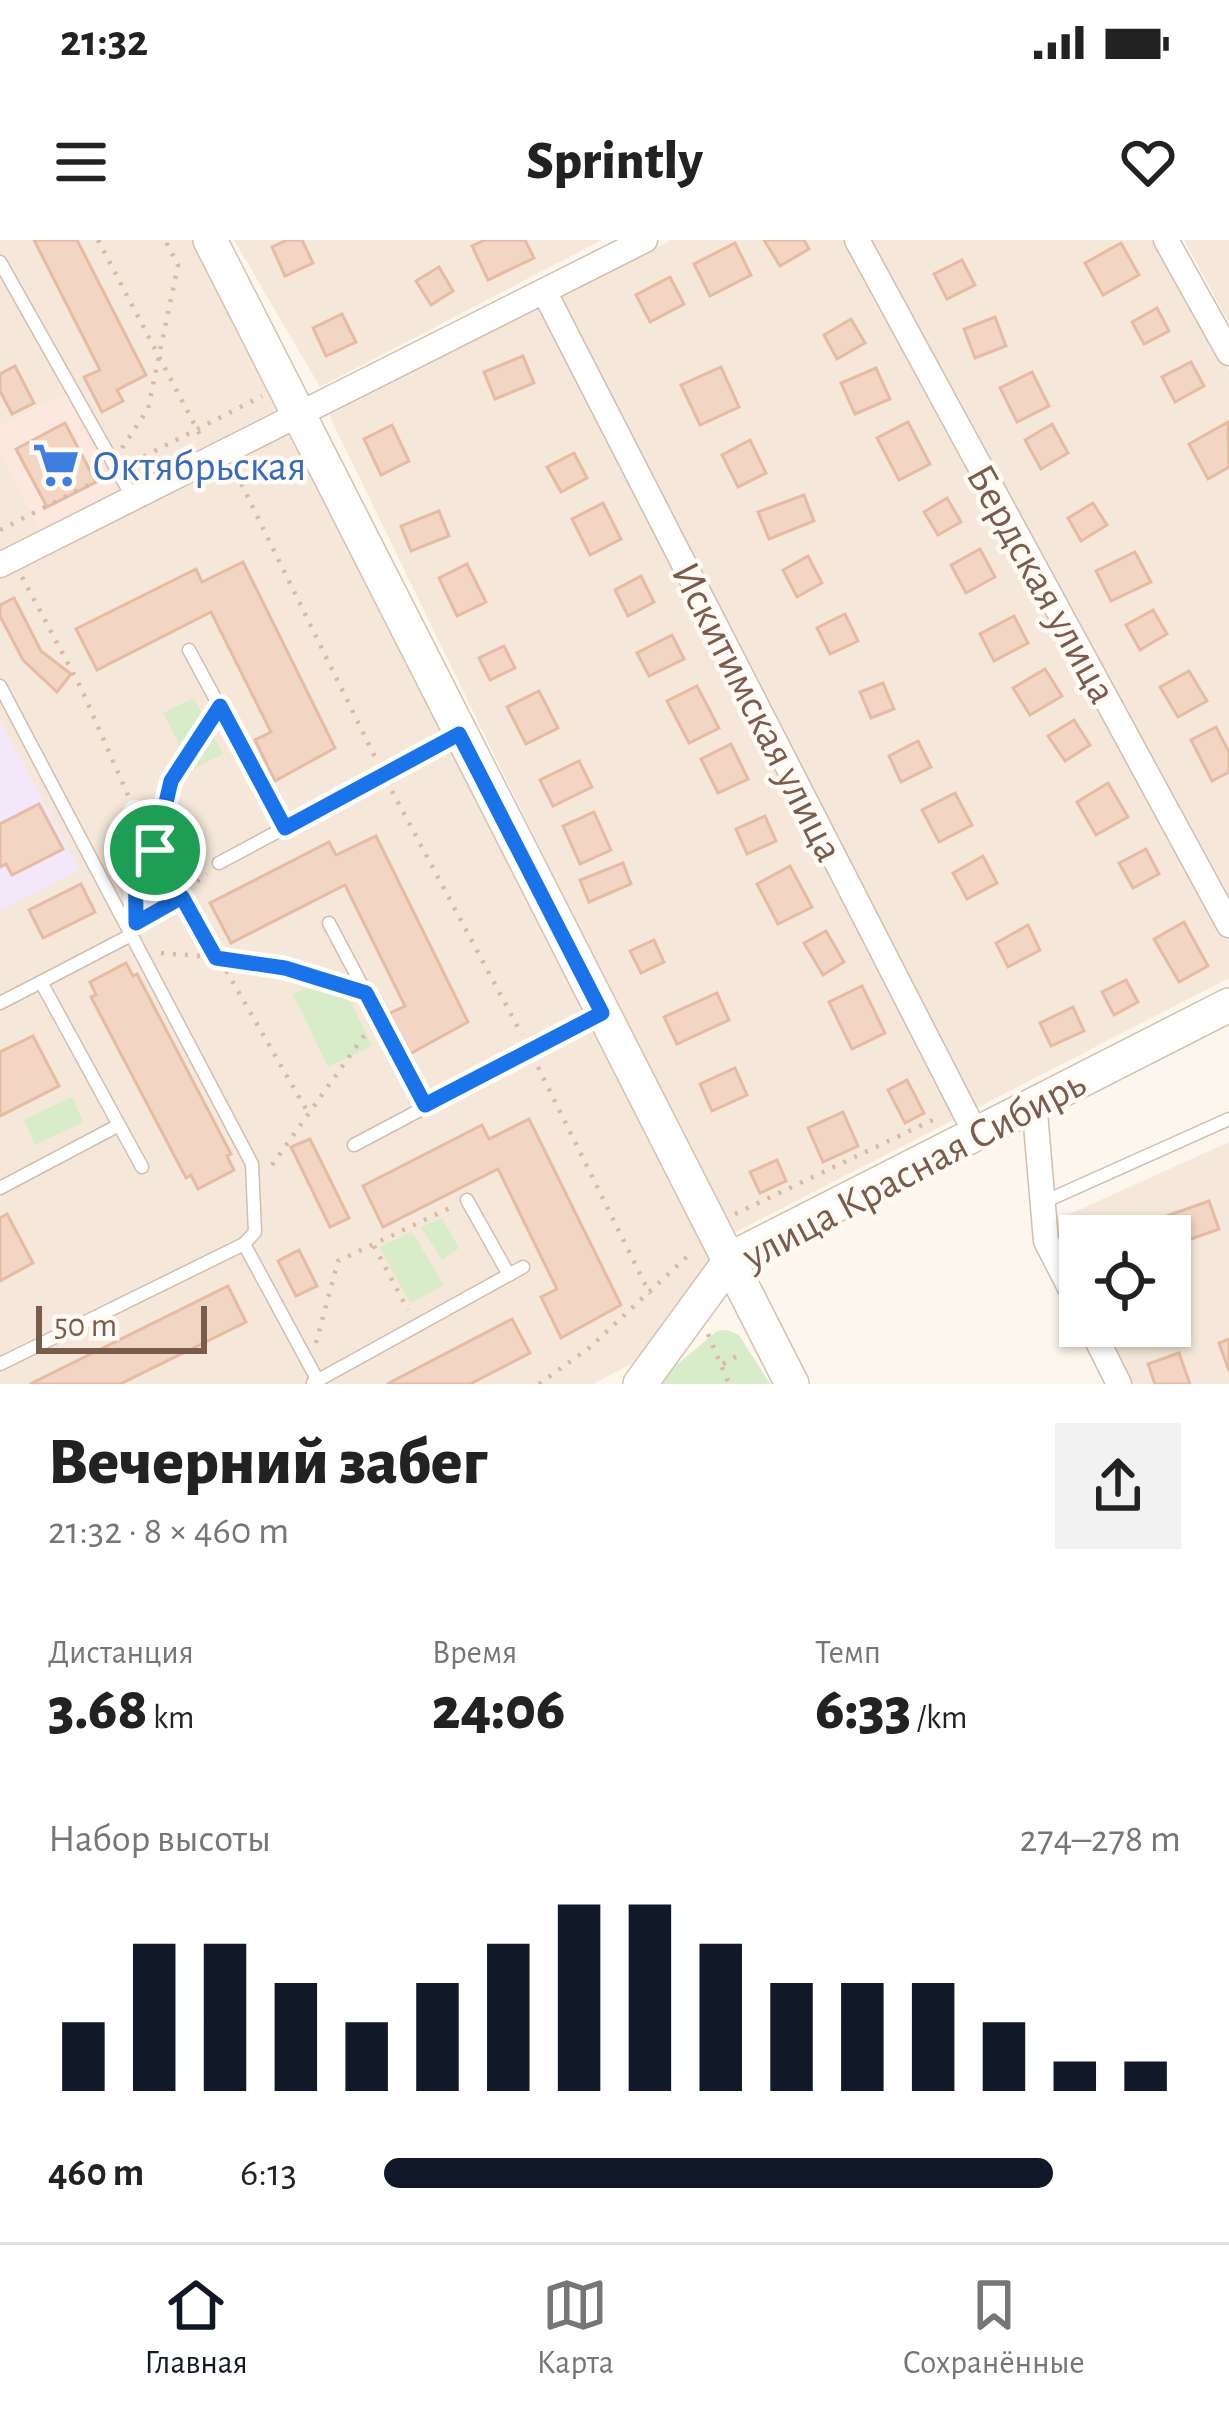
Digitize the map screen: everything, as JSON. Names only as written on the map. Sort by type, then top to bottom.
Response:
[{"type":"street","points":[[210,240],[295,415],[793,1384]]},
{"type":"street","points":[[6,562],[645,240]]},
{"type":"street","name":"Бердская улица","points":[[857,240],[1229,926]]},
{"type":"street","points":[[1166,240],[1229,353]]},
{"type":"street","name":"Искитимская улица","points":[[544,291],[963,1122]]},
{"type":"street","name":"улица Красная Сибирь","points":[[640,1384],[732,1258],[963,1122],[1034,1101],[1229,1005]]},
{"type":"street","points":[[1034,1101],[1046,1241],[1059,1266]]},
{"type":"street","points":[[1100,1347],[1119,1384]]},
{"type":"lane","points":[[0,262],[133,498]]},
{"type":"lane","points":[[189,650],[285,828]]},
{"type":"lane","points":[[0,686],[253,1164],[256,1191],[255,1232],[244,1244],[0,1364]]},
{"type":"lane","points":[[220,863],[459,734]]},
{"type":"lane","points":[[329,922],[425,1105]]},
{"type":"lane","points":[[0,1003],[135,942]]},
{"type":"lane","points":[[41,982],[142,1167]]},
{"type":"lane","points":[[354,1145],[602,1013]]},
{"type":"lane","points":[[1046,1201],[1229,1119]]},
{"type":"lane","points":[[0,1188],[119,1125]]},
{"type":"lane","points":[[467,1200],[508,1275]]},
{"type":"lane","points":[[244,1244],[315,1382],[524,1267]]},
{"type":"path","points":[[102,478],[148,409],[178,265],[165,240]]},
{"type":"path","points":[[6,562],[81,688],[155,850],[310,1116]]},
{"type":"path","points":[[146,917],[171,781],[220,706]]},
{"type":"path","points":[[135,812],[136,923],[182,897],[220,863]]},
{"type":"path","points":[[135,942],[285,968],[366,993]]},
{"type":"path","points":[[256,1191],[378,1015]]},
{"type":"path","points":[[740,1213],[963,1122]]},
{"type":"path","points":[[309,1366],[338,1261],[467,1200]]},
{"type":"path","points":[[373,1244],[417,1326]]},
{"type":"path","points":[[539,1384],[589,1348],[698,1245]]},
{"type":"shaded area","points":[[0,240],[194,240],[714,1259],[633,1363],[593,1384],[0,1384]]},
{"type":"shaded area","points":[[234,240],[602,240],[320,387]]},
{"type":"shaded area","points":[[671,240],[1156,240],[1229,371],[1229,978],[728,1236],[329,415]]},
{"type":"shaded area","points":[[1184,240],[1229,240],[1229,323]]},
{"type":"shaded area","points":[[66,393],[117,493],[41,532],[0,452],[0,426]]},
{"type":"shaded area","points":[[0,721],[80,869],[0,911]]},
{"type":"shaded area","points":[[1229,1142],[1229,1384],[1126,1384],[1111,1347],[1191,1347],[1191,1215],[1068,1215]]},
{"type":"green space","points":[[194,698],[223,754],[192,770],[163,713]]},
{"type":"green space","points":[[337,973],[372,1046],[328,1067],[293,994]]},
{"type":"green space","points":[[72,1097],[83,1122],[35,1145],[24,1120]]},
{"type":"green space","points":[[442,1218],[459,1248],[442,1260],[421,1227]]},
{"type":"green space","points":[[412,1232],[444,1285],[410,1303],[379,1247]]},
{"type":"green space","points":[[717,1331],[739,1335],[770,1384],[654,1384]]},
{"type":"building","points":[[34,240],[77,240],[146,375],[117,390],[123,401],[102,412],[84,377],[100,370]]},
{"type":"building","points":[[302,240],[313,263],[285,276],[272,247]]},
{"type":"building","points":[[485,240],[525,240],[534,258],[488,280],[472,246]]},
{"type":"building","points":[[764,240],[804,240],[809,249],[780,266]]},
{"type":"building","points":[[735,243],[751,275],[710,296],[694,264]]},
{"type":"building","points":[[1121,243],[1139,275],[1103,295],[1085,263]]},
{"type":"building","points":[[962,260],[975,285],[947,299],[934,274]]},
{"type":"building","points":[[439,267],[453,291],[431,305],[416,281]]},
{"type":"building","points":[[670,277],[684,304],[650,322],[636,295]]},
{"type":"building","points":[[1157,308],[1169,331],[1144,344],[1132,322]]},
{"type":"building","points":[[342,314],[356,342],[326,356],[313,328]]},
{"type":"building","points":[[995,317],[1006,346],[975,358],[964,329]]},
{"type":"building","points":[[851,319],[865,343],[837,359],[824,335]]},
{"type":"building","points":[[523,356],[534,383],[495,399],[484,372]]},
{"type":"building","points":[[1191,362],[1204,386],[1175,402],[1162,377]]},
{"type":"building","points":[[15,366],[34,403],[12,414],[0,391],[0,374]]},
{"type":"building","points":[[721,367],[739,407],[700,425],[681,385]]},
{"type":"building","points":[[876,368],[890,399],[855,414],[841,383]]},
{"type":"building","points":[[1032,372],[1049,406],[1017,422],[1000,388]]},
{"type":"building","points":[[908,422],[930,464],[899,480],[877,438]]},
{"type":"building","points":[[1228,422],[1229,467],[1208,479],[1189,444]]},
{"type":"building","name":"Октябрьская","points":[[65,423],[96,482],[47,507],[16,449]]},
{"type":"building","points":[[1052,424],[1068,453],[1041,469],[1025,440]]},
{"type":"building","points":[[392,425],[409,461],[381,475],[364,439]]},
{"type":"building","points":[[750,440],[766,473],[738,487],[722,455]]},
{"type":"building","points":[[574,453],[587,478],[561,492],[547,467]]},
{"type":"building","points":[[804,495],[814,521],[769,539],[758,512]]},
{"type":"building","points":[[947,498],[961,522],[938,535],[924,512]]},
{"type":"building","points":[[603,503],[621,539],[590,555],[572,519]]},
{"type":"building","points":[[1093,503],[1107,525],[1081,541],[1068,518]]},
{"type":"building","points":[[439,511],[449,536],[411,551],[401,526]]},
{"type":"building","points":[[980,549],[995,577],[966,593],[951,565]]},
{"type":"building","points":[[1135,552],[1151,582],[1111,601],[1096,571]]},
{"type":"building","points":[[808,556],[822,583],[797,597],[783,570]]},
{"type":"building","points":[[243,562],[335,748],[275,781],[255,740],[271,732],[211,612],[97,670],[76,629],[196,569],[202,582]]},
{"type":"building","points":[[467,564],[486,602],[457,616],[439,578]]},
{"type":"building","points":[[641,576],[654,602],[628,616],[615,590]]},
{"type":"building","points":[[14,598],[41,651],[71,674],[57,692],[23,660],[0,616],[0,605]]},
{"type":"building","points":[[1153,610],[1167,634],[1140,650],[1126,625]]},
{"type":"building","points":[[845,614],[858,641],[830,654],[817,628]]},
{"type":"building","points":[[1014,616],[1028,643],[994,661],[980,634]]},
{"type":"building","points":[[672,635],[684,659],[649,676],[637,653]]},
{"type":"building","points":[[504,646],[515,668],[490,680],[479,658]]},
{"type":"building","points":[[1045,669],[1062,696],[1030,715],[1013,688]]},
{"type":"building","points":[[1189,671],[1207,701],[1178,717],[1160,687]]},
{"type":"building","points":[[883,683],[894,709],[871,718],[860,692]]},
{"type":"building","points":[[697,686],[719,728],[689,743],[667,701]]},
{"type":"building","points":[[539,691],[558,728],[526,744],[507,707]]},
{"type":"building","points":[[1074,720],[1090,745],[1065,761],[1048,736]]},
{"type":"building","points":[[1216,727],[1229,752],[1229,772],[1212,781],[1191,740]]},
{"type":"building","points":[[918,741],[931,767],[901,782],[889,756]]},
{"type":"building","points":[[731,744],[748,779],[718,793],[701,759]]},
{"type":"building","points":[[579,761],[592,787],[553,806],[540,780]]},
{"type":"building","points":[[1108,783],[1128,817],[1096,835],[1077,802]]},
{"type":"building","points":[[955,793],[972,825],[939,842],[922,810]]},
{"type":"building","points":[[39,804],[63,849],[12,875],[6,864],[0,867],[0,824]]},
{"type":"building","points":[[594,812],[611,850],[580,864],[563,826]]},
{"type":"building","points":[[765,816],[776,841],[747,854],[736,829]]},
{"type":"building","points":[[376,836],[468,1022],[408,1055],[388,1014],[405,1006],[345,885],[231,943],[210,903],[329,842],[336,855]]},
{"type":"building","points":[[1146,849],[1159,874],[1133,888],[1119,863]]},
{"type":"building","points":[[983,856],[997,883],[967,899],[953,873]]},
{"type":"building","points":[[623,863],[631,884],[589,902],[580,880]]},
{"type":"building","points":[[790,866],[812,907],[778,924],[757,884]]},
{"type":"building","points":[[81,884],[95,912],[43,938],[29,910]]},
{"type":"building","points":[[1184,922],[1208,966],[1179,982],[1154,939]]},
{"type":"building","points":[[1028,925],[1040,950],[1008,967],[996,943]]},
{"type":"building","points":[[826,931],[844,962],[823,975],[804,943]]},
{"type":"building","points":[[654,940],[664,962],[641,973],[630,951]]},
{"type":"building","points":[[126,963],[133,976],[137,974],[231,1154],[227,1156],[234,1170],[198,1189],[191,1175],[186,1178],[91,997],[96,995],[90,982]]},
{"type":"building","points":[[1126,980],[1138,1002],[1114,1015],[1102,992]]},
{"type":"building","points":[[862,986],[885,1033],[852,1049],[829,1002]]},
{"type":"building","points":[[717,993],[729,1020],[677,1044],[664,1017]]},
{"type":"building","points":[[1073,1007],[1084,1031],[1051,1046],[1040,1023]]},
{"type":"building","points":[[33,1036],[59,1086],[0,1116],[0,1052]]},
{"type":"building","points":[[735,1068],[747,1095],[712,1111],[700,1084]]},
{"type":"building","points":[[907,1080],[924,1113],[905,1123],[888,1090]]},
{"type":"building","points":[[843,1112],[858,1146],[823,1162],[808,1128]]},
{"type":"building","points":[[529,1119],[621,1305],[561,1338],[541,1297],[557,1289],[498,1169],[383,1227],[363,1186],[482,1125],[489,1139]]},
{"type":"building","points":[[310,1139],[349,1218],[330,1227],[291,1147]]},
{"type":"building","points":[[777,1160],[786,1181],[760,1193],[750,1172]]},
{"type":"building","points":[[1209,1201],[1219,1229],[1191,1239],[1191,1215],[1169,1215]]},
{"type":"building","points":[[7,1214],[33,1263],[0,1281],[0,1218]]},
{"type":"building","points":[[299,1250],[317,1286],[296,1296],[278,1261]]},
{"type":"building","points":[[228,1286],[246,1322],[120,1384],[30,1384]]},
{"type":"building","points":[[512,1319],[530,1353],[470,1384],[387,1384]]},
{"type":"building","points":[[1229,1339],[1229,1371],[1219,1343]]},
{"type":"building","points":[[1179,1353],[1190,1384],[1155,1384],[1148,1364]]},
{"type":"place","name":"Октябрьская","points":[[56,465]]},
{"type":"route","points":[[220,706],[285,828],[459,734],[602,1013],[425,1105],[366,993],[285,968],[216,958],[182,897],[136,923],[135,812],[155,850],[171,781],[220,706]]}]
